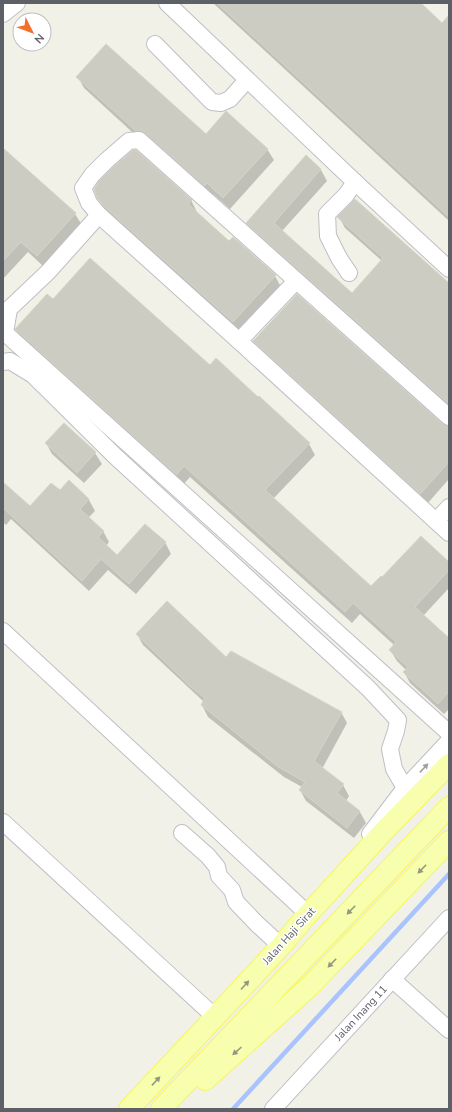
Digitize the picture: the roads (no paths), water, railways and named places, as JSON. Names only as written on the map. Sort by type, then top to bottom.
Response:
[{"type":"main road","name":"Jalan Haji Sirat","points":[[130,1109],[281,946],[382,833],[449,764]]},
{"type":"main road","points":[[161,1109],[449,807]]},
{"type":"main road","points":[[172,1109],[310,986],[449,841]]},
{"type":"street","points":[[3,14],[17,3]]},
{"type":"street","points":[[167,3],[355,182],[449,269]]},
{"type":"street","points":[[155,44],[212,102],[221,103],[230,99],[248,80]]},
{"type":"street","points":[[449,418],[139,140],[129,141],[106,160],[92,175],[83,188],[89,203],[99,215],[449,533]]},
{"type":"street","points":[[349,273],[339,258],[328,236],[327,214],[346,195],[355,182]]},
{"type":"street","points":[[99,215],[48,272],[8,309],[5,333],[449,733]]},
{"type":"street","points":[[239,341],[296,281]]},
{"type":"street","points":[[3,362],[10,361],[34,375],[116,456],[368,688],[398,720],[390,749],[394,769],[405,788]]},
{"type":"street","points":[[436,521],[449,506]]},
{"type":"street","points":[[3,631],[308,914]]},
{"type":"street","points":[[323,898],[405,788],[449,740]]},
{"type":"street","points":[[3,822],[215,1017]]},
{"type":"street","points":[[182,833],[208,856],[217,867],[219,876],[232,890],[236,902],[281,946]]},
{"type":"street","name":"Jalan Inang 11","points":[[272,1109],[449,918]]},
{"type":"street","points":[[392,979],[449,1030]]},
{"type":"waterway","points":[[233,1109],[449,874]]}]
